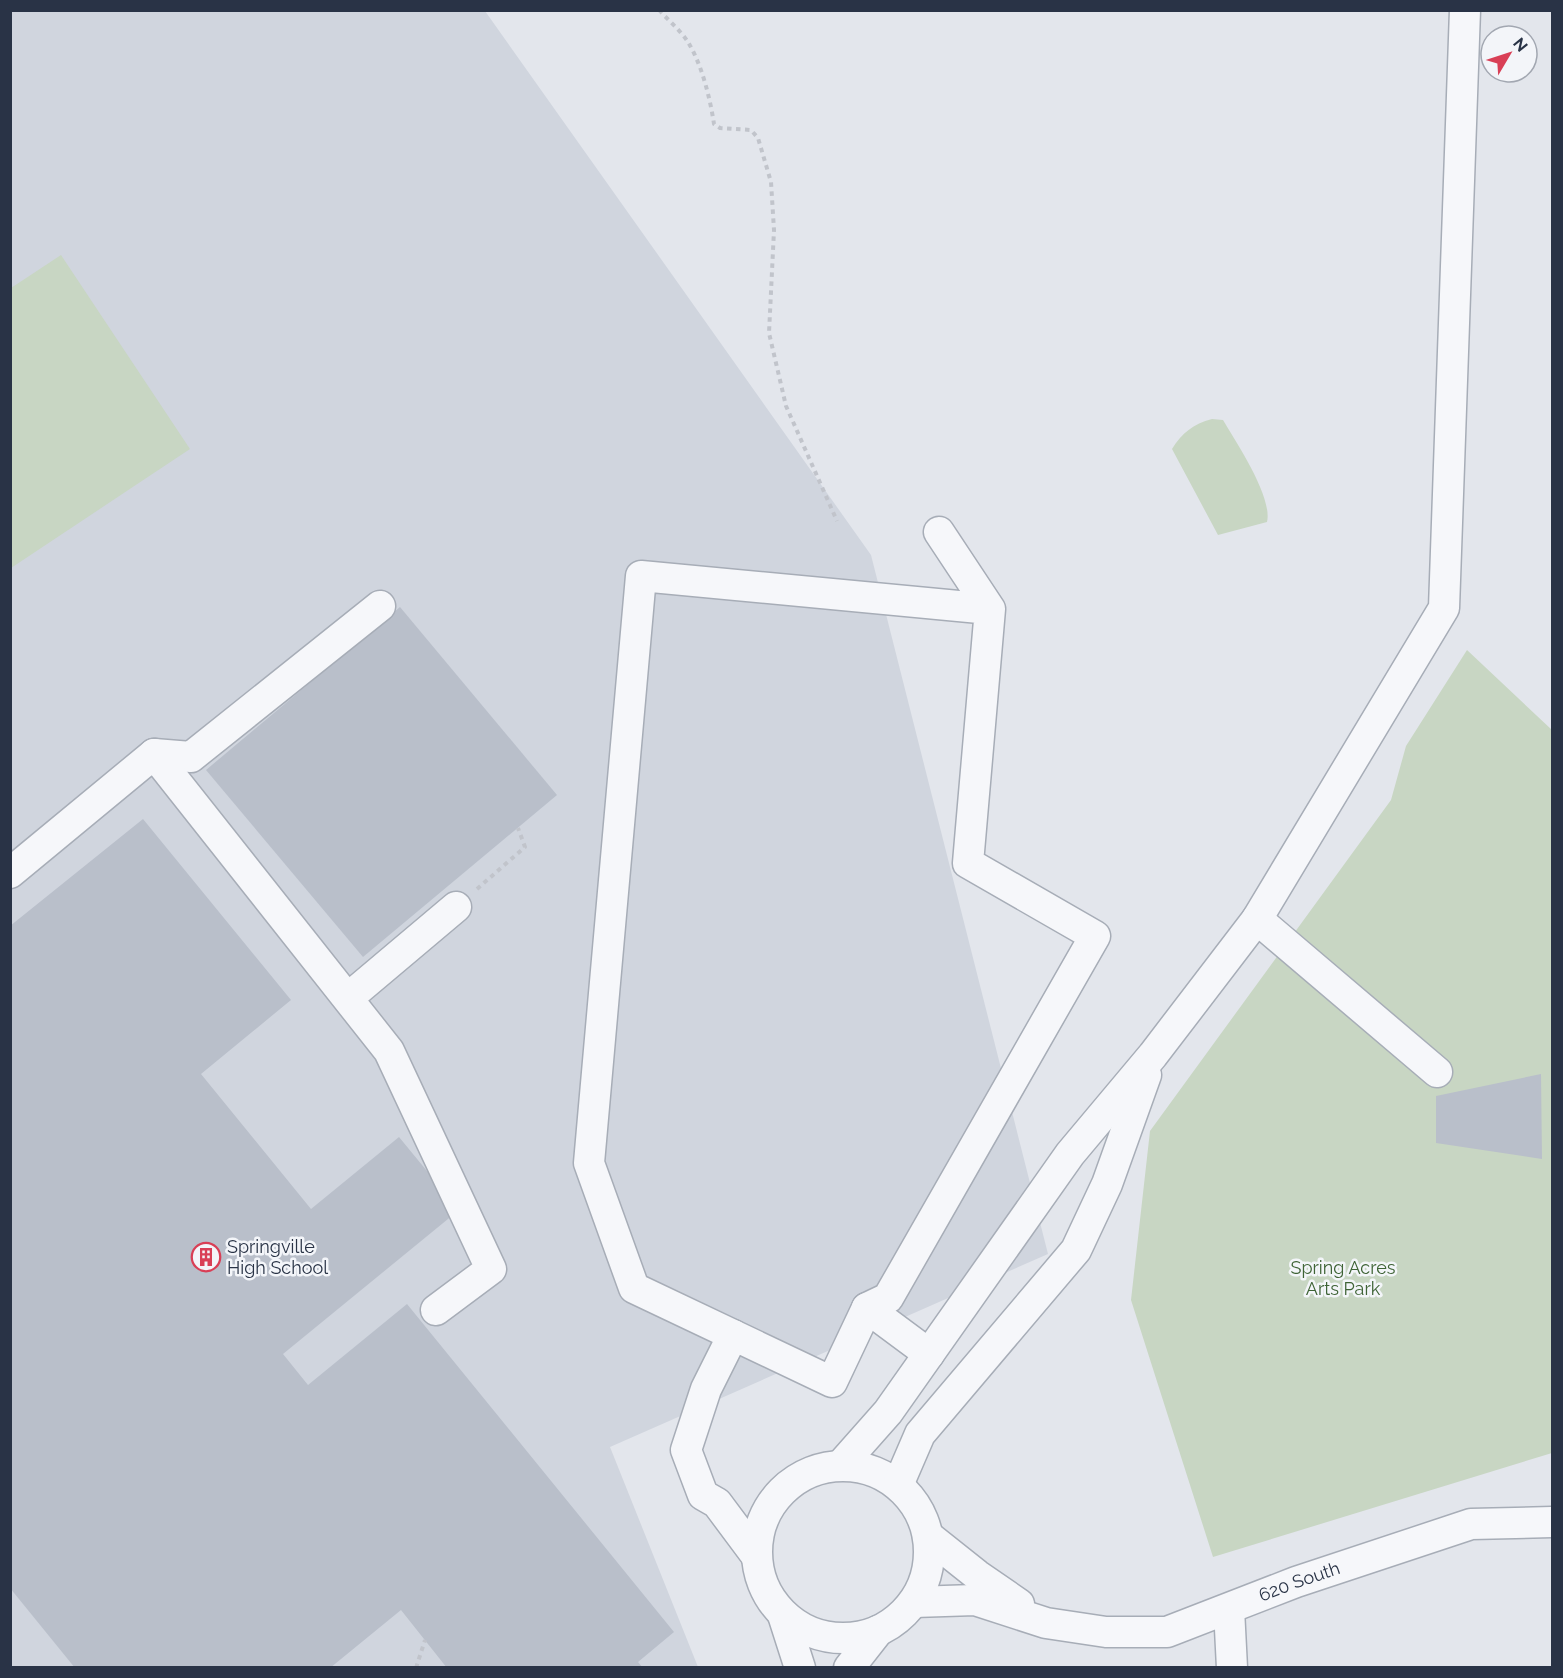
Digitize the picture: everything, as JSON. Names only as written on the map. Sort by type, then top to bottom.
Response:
[{"type":"street","points":[[842,1464],[888,1412],[1070,1154],[1153,1055],[1257,919],[1444,608],[1466,10]]},
{"type":"street","points":[[939,532],[990,609],[968,863],[1095,936],[888,1298],[867,1308],[832,1382],[634,1288],[589,1163],[642,576],[990,609]]},
{"type":"street","points":[[10,873],[154,754],[190,757],[380,606]]},
{"type":"street","points":[[154,754],[389,1051],[491,1269],[436,1310]]},
{"type":"street","points":[[348,998],[456,907]]},
{"type":"street","points":[[1257,919],[1437,1072]]},
{"type":"street","points":[[898,1485],[920,1434],[1076,1250],[1107,1184],[1153,1055]]},
{"type":"street","points":[[867,1308],[929,1354]]},
{"type":"street","points":[[733,1335],[706,1389],[686,1450],[703,1495],[717,1503],[755,1554]]},
{"type":"street","points":[[842,1464],[862,1467],[881,1474],[898,1485],[918,1508],[928,1536],[927,1570],[914,1602],[898,1619],[878,1631],[853,1638],[828,1637],[803,1629],[783,1615],[769,1597],[759,1576],[755,1554],[759,1528],[770,1504],[789,1483],[797,1478],[814,1470],[842,1464]]},
{"type":"street","points":[[717,1503],[770,1504]]},
{"type":"street","name":"620 South","points":[[914,1602],[975,1600],[1046,1623],[1106,1632],[1167,1632],[1296,1582],[1471,1524],[1552,1522]]},
{"type":"street","name":"620 South","points":[[928,1536],[977,1575],[1046,1623]]},
{"type":"street","points":[[1229,1609],[1232,1668]]},
{"type":"street","points":[[783,1615],[800,1668]]},
{"type":"street","points":[[849,1668],[878,1631]]},
{"type":"path","points":[[659,10],[688,42],[705,88],[714,124],[720,128],[751,130],[759,138],[771,183],[774,231],[769,333],[786,406],[837,521]]},
{"type":"path","points":[[456,907],[525,847],[518,828]]},
{"type":"path","points":[[416,1668],[425,1640]]},
{"type":"shaded area","name":"Springville High School","points":[[11,11],[485,11],[871,555],[1048,1254],[610,1447],[698,1667],[11,1668]]},
{"type":"green space","points":[[61,255],[190,449],[11,568],[11,288]]},
{"type":"green space","points":[[1212,419],[1223,420],[1244,455],[1264,499],[1267,522],[1218,535],[1172,449],[1189,430]]},
{"type":"green space","name":"Spring Acres Arts Park","points":[[1467,650],[1552,730],[1552,1453],[1213,1557],[1131,1300],[1150,1131],[1391,800],[1406,746]]},
{"type":"building","points":[[400,607],[557,795],[363,957],[206,770]]},
{"type":"building","name":"Springville High School","points":[[143,819],[291,1000],[201,1074],[311,1209],[399,1137],[459,1210],[283,1354],[308,1385],[407,1304],[674,1632],[638,1662],[643,1668],[447,1668],[401,1610],[330,1668],[75,1668],[10,1588],[10,926]]},
{"type":"building","points":[[1541,1074],[1542,1159],[1436,1143],[1436,1096]]},
{"type":"place","name":"Springville High School","points":[[206,1257]]}]
